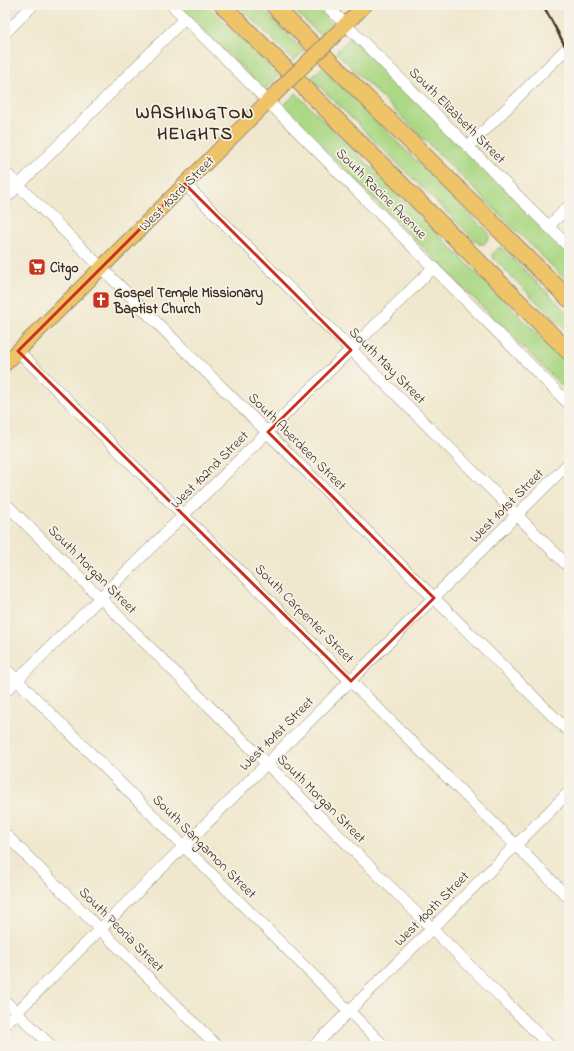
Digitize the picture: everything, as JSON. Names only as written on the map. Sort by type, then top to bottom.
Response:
[{"type":"highway","points":[[222,5],[569,352]]},
{"type":"highway","points":[[273,5],[569,300]]},
{"type":"main road","name":"West 103rd Street","points":[[5,364],[364,5]]},
{"type":"street","points":[[5,33],[33,5]]},
{"type":"street","name":"South Racine Avenue","points":[[172,5],[569,404]]},
{"type":"street","name":"South Elizabeth Street","points":[[326,5],[569,246]]},
{"type":"street","points":[[5,199],[185,18]]},
{"type":"street","points":[[468,147],[569,46]]},
{"type":"street","name":"South Aberdeen Street","points":[[5,172],[569,732]]},
{"type":"street","name":"South May Street","points":[[185,184],[569,567]]},
{"type":"street","points":[[549,226],[569,206]]},
{"type":"street","name":"West 102nd Street","points":[[5,692],[434,267]]},
{"type":"street","name":"South Carpenter Street","points":[[18,351],[569,898]]},
{"type":"street","name":"West 101st Street","points":[[5,1024],[569,463]]},
{"type":"street","name":"South Morgan Street","points":[[5,503],[550,1046]]},
{"type":"street","name":"South Sangamon Street","points":[[5,668],[384,1046]]},
{"type":"street","name":"West 100th Street","points":[[314,1046],[569,792]]},
{"type":"street","name":"South Peoria Street","points":[[5,834],[217,1046]]},
{"type":"street","points":[[5,1001],[51,1046]]},
{"type":"highlighted area","points":[[185,184],[351,350],[268,432],[434,598],[351,681],[18,351]]},
{"type":"green space","points":[[178,5],[207,5],[279,76],[265,90]]},
{"type":"green space","points":[[238,5],[258,5],[304,51],[294,61]]},
{"type":"green space","points":[[289,5],[313,5],[332,23],[320,35]]},
{"type":"green space","points":[[352,36],[569,252],[569,283],[336,52]]},
{"type":"green space","points":[[322,67],[489,233],[489,238],[484,244],[479,244],[311,78]]},
{"type":"green space","points":[[296,93],[569,365],[569,393],[282,107]]},
{"type":"green space","points":[[501,247],[569,314],[569,334],[494,259],[492,255]]},
{"type":"railway","points":[[543,5],[569,53]]},
{"type":"place","name":"Citgo","points":[[37,267]]},
{"type":"place","name":"Gospel Temple Missionary Baptist Church","points":[[101,300]]},
{"type":"district","name":"WASHINGTON HEIGHTS","points":[[195,122]]}]
